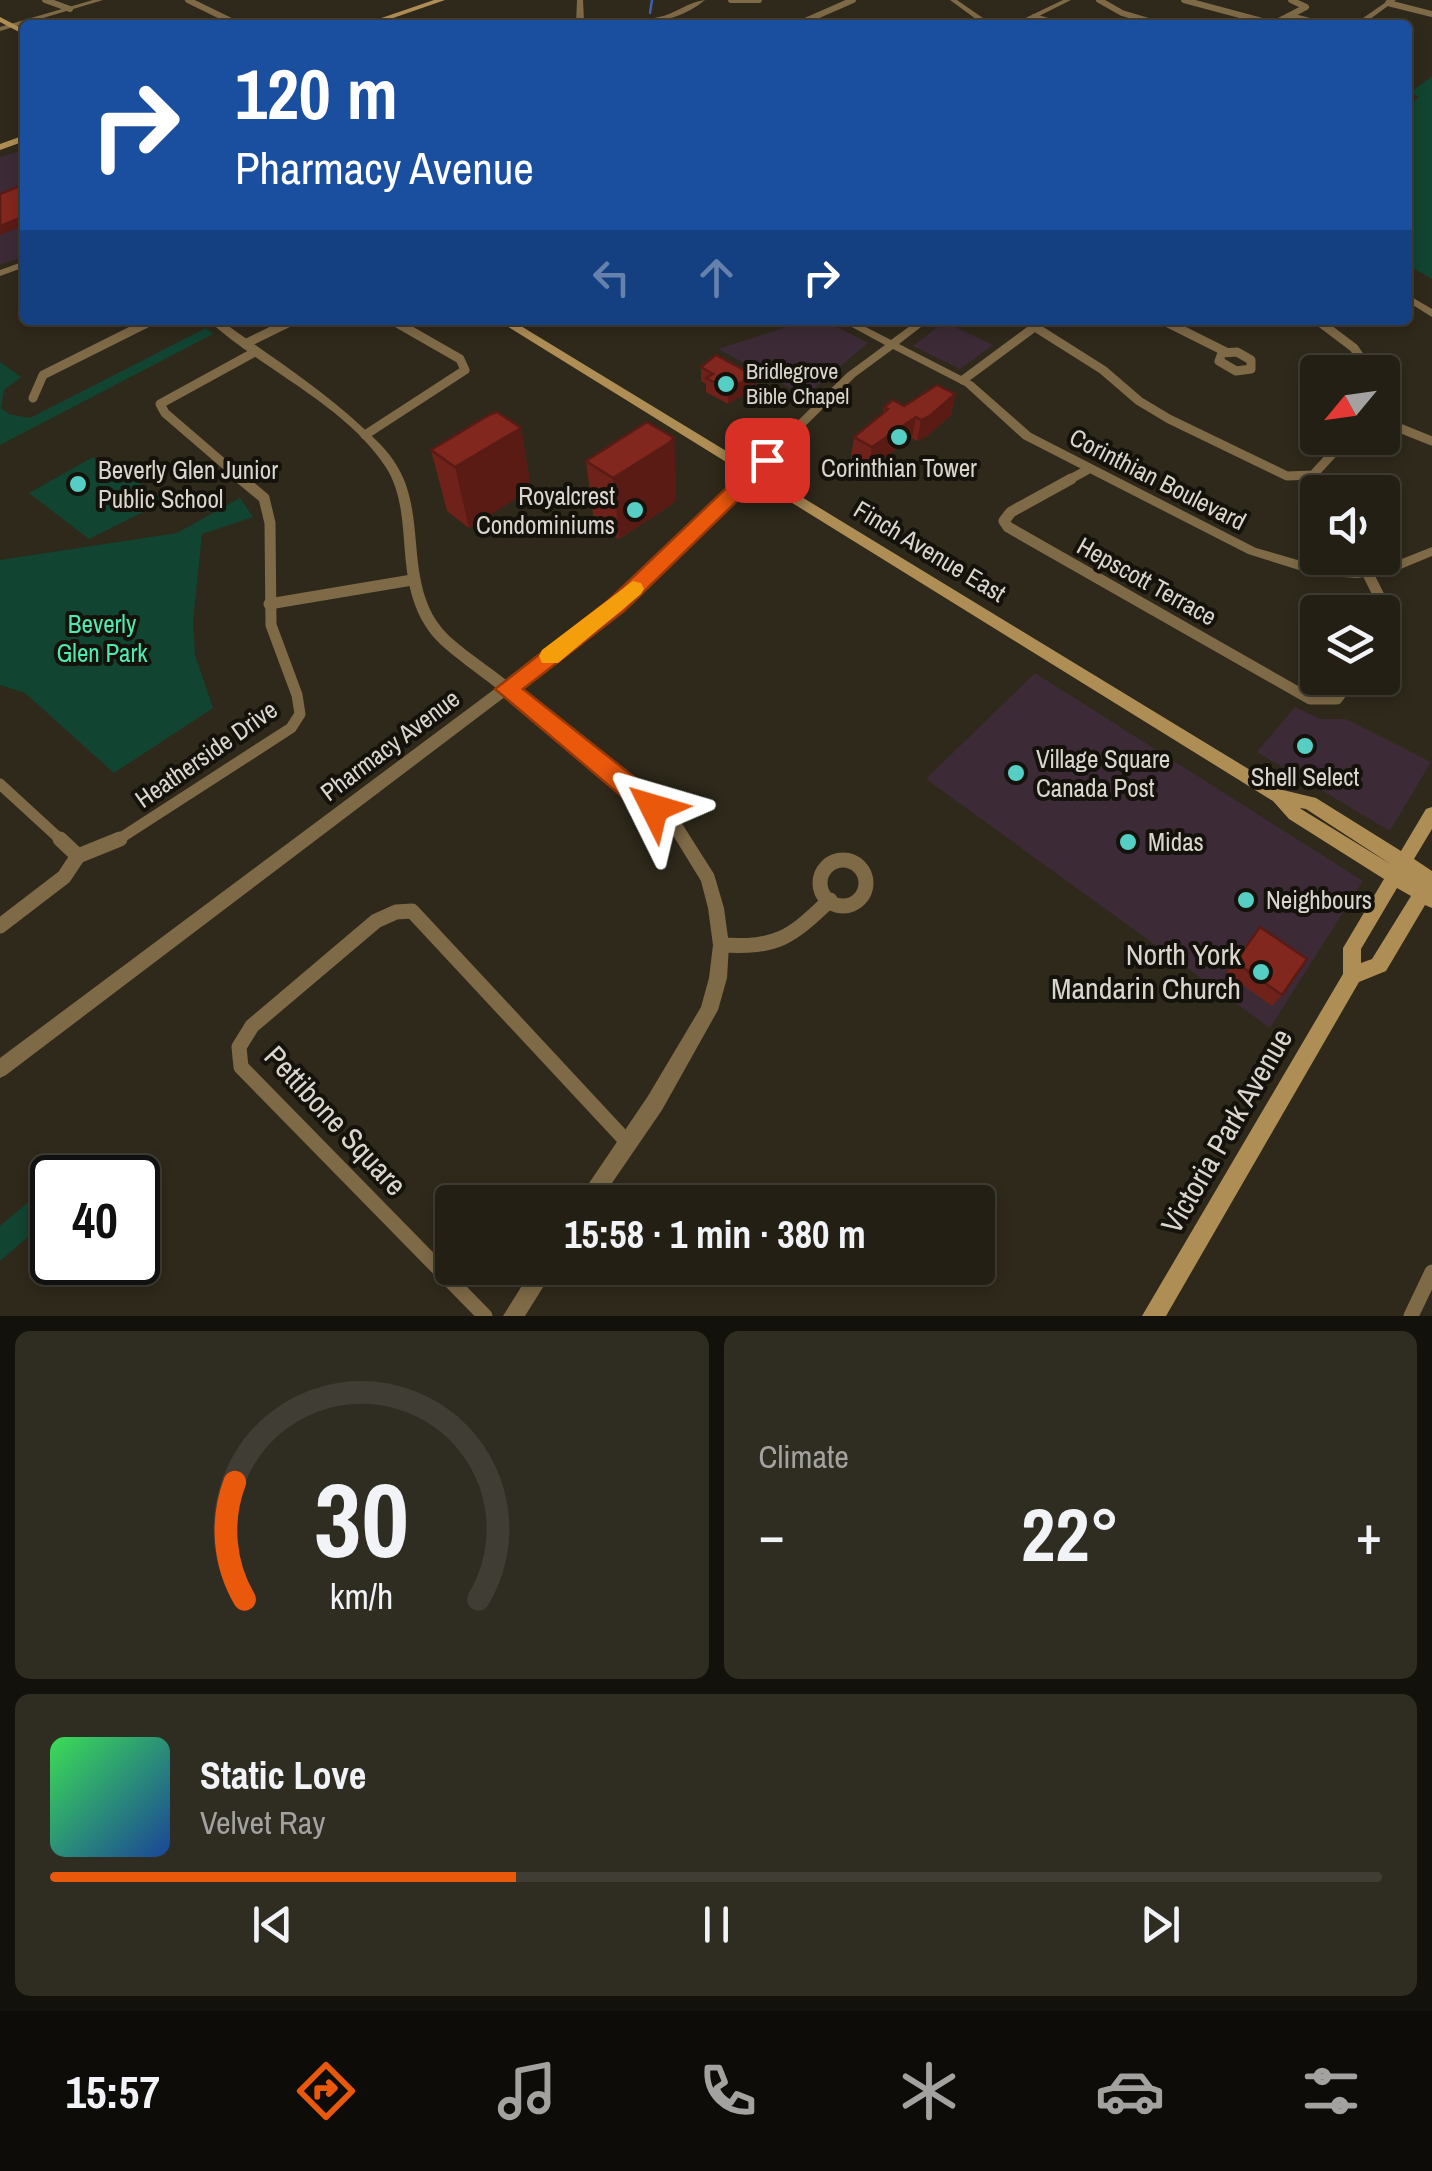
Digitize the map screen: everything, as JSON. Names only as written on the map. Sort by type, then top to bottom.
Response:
[{"type":"main road","points":[[380,20],[441,0]]},
{"type":"main road","points":[[0,16],[5,28]]},
{"type":"main road","name":"Finch Avenue East","points":[[511,325],[1279,796],[1295,814],[1430,886]]},
{"type":"main road","name":"Victoria Park Avenue","points":[[1152,1316],[1352,976],[1352,948],[1432,814]]},
{"type":"main road","name":"Victoria Park Avenue","points":[[1352,976],[1379,965],[1430,886]]},
{"type":"street","points":[[45,0],[70,9]]},
{"type":"street","points":[[42,20],[100,0]]},
{"type":"street","points":[[188,0],[228,20]]},
{"type":"street","points":[[658,20],[690,9],[702,0]]},
{"type":"street","points":[[730,0],[759,0]]},
{"type":"street","points":[[807,20],[853,0]]},
{"type":"street","points":[[957,0],[983,20]]},
{"type":"street","points":[[1027,20],[1068,0]]},
{"type":"street","points":[[1099,0],[1145,20]]},
{"type":"street","points":[[1184,0],[1255,20]]},
{"type":"street","points":[[1284,20],[1306,6],[1291,0]]},
{"type":"street","points":[[1364,20],[1391,2],[1432,14]]},
{"type":"street","points":[[1290,16],[1305,20]]},
{"type":"street","points":[[1034,17],[1044,20]]},
{"type":"street","points":[[32,398],[42,375],[144,325]]},
{"type":"street","points":[[219,325],[385,454],[402,486],[412,580],[437,632],[676,827],[708,879],[721,945],[718,978],[709,1010],[600,1185]]},
{"type":"street","points":[[250,348],[286,325]]},
{"type":"street","points":[[365,435],[465,370],[460,359],[401,325]]},
{"type":"street","name":"Corinthian Boulevard","points":[[854,325],[962,380],[1027,436],[1087,470],[1252,552],[1300,566]]},
{"type":"street","name":"Pharmacy Avenue","points":[[0,1069],[616,605],[827,398],[918,325]]},
{"type":"street","points":[[962,380],[1038,325]]},
{"type":"street","points":[[1040,325],[1146,406],[1287,476],[1314,475],[1332,455]]},
{"type":"street","points":[[1172,325],[1226,352]]},
{"type":"street","points":[[1324,325],[1349,343],[1358,355]]},
{"type":"street","name":"Heatherside Drive","points":[[78,856],[112,844],[290,728],[300,714],[297,694],[277,646],[269,604],[270,524],[264,498],[160,404],[250,348]]},
{"type":"street","points":[[1400,429],[1432,442]]},
{"type":"street","name":"Hepscott Terrace","points":[[1087,470],[1011,512],[1004,521],[1008,527],[1300,692]]},
{"type":"street","name":"Corinthian Boulevard","points":[[1400,564],[1432,551]]},
{"type":"street","points":[[269,604],[412,580]]},
{"type":"street","name":"Hepscott Terrace","points":[[1305,695],[1337,699],[1340,695]]},
{"type":"street","points":[[0,784],[78,856],[64,877],[0,926]]},
{"type":"street","points":[[721,945],[768,948],[788,942],[830,900]]},
{"type":"street","name":"Pettibone Square","points":[[485,1316],[241,1067],[239,1047],[252,1026],[376,921],[396,912],[412,912],[628,1143]]},
{"type":"street","points":[[1411,1316],[1432,1272]]},
{"type":"street","points":[[514,1316],[535,1285]]},
{"type":"shaded area","points":[[20,151],[20,258],[0,265],[0,157]]},
{"type":"shaded area","points":[[792,325],[834,325],[868,343],[805,396],[718,349]]},
{"type":"shaded area","points":[[940,325],[950,325],[993,345],[960,369],[913,346]]},
{"type":"shaded area","points":[[1035,673],[1363,881],[1270,1028],[926,779]]},
{"type":"shaded area","points":[[1295,707],[1320,719],[1346,719],[1431,762],[1390,831],[1257,752]]},
{"type":"green space","points":[[1432,76],[1432,279],[1412,267],[1412,103],[1419,97],[1412,91]]},
{"type":"green space","points":[[206,328],[213,334],[0,445],[0,362],[21,377],[4,390],[1,408],[9,414],[30,418]]},
{"type":"green space","points":[[93,457],[116,477],[126,475],[167,500],[89,539],[29,493]]},
{"type":"green space","name":"Beverly Glen Park","points":[[240,498],[253,517],[202,534],[193,622],[195,655],[213,708],[114,773],[25,693],[0,685],[0,560],[177,533]]},
{"type":"green space","points":[[30,1201],[30,1235],[0,1261],[0,1226]]},
{"type":"building","points":[[20,186],[20,218],[0,226],[0,194]]},
{"type":"building","points":[[716,355],[753,375],[729,390],[706,378],[713,374],[701,367]]},
{"type":"building","points":[[937,385],[955,394],[931,415],[921,420],[916,417],[872,447],[854,437],[888,409],[884,407],[893,400],[904,406]]},
{"type":"building","points":[[497,412],[521,428],[455,467],[431,450],[489,415]]},
{"type":"building","points":[[647,422],[674,438],[613,478],[586,461]]},
{"type":"building","name":"North York Mandarin Church","points":[[1260,927],[1307,959],[1282,995],[1235,962]]},
{"type":"waterway","points":[[650,13],[652,0]]},
{"type":"slow traffic","points":[[550,656],[633,589]]},
{"type":"place","name":"Bridlegrove Bible Chapel","points":[[726,384]]},
{"type":"place","name":"Corinthian Tower","points":[[899,437]]},
{"type":"place","name":"Beverly Glen Junior Public School","points":[[78,484]]},
{"type":"place","name":"Royalcrest Condominiums","points":[[635,510]]},
{"type":"place","name":"Shell Select","points":[[1305,746]]},
{"type":"place","name":"Village Square Canada Post","points":[[1016,773]]},
{"type":"place","name":"Midas","points":[[1128,842]]},
{"type":"place","name":"Neighbours","points":[[1246,900]]},
{"type":"place","name":"North York Mandarin Church","points":[[1261,972]]},
{"type":"route","points":[[654,808],[506,689],[616,605],[767,460]]}]
